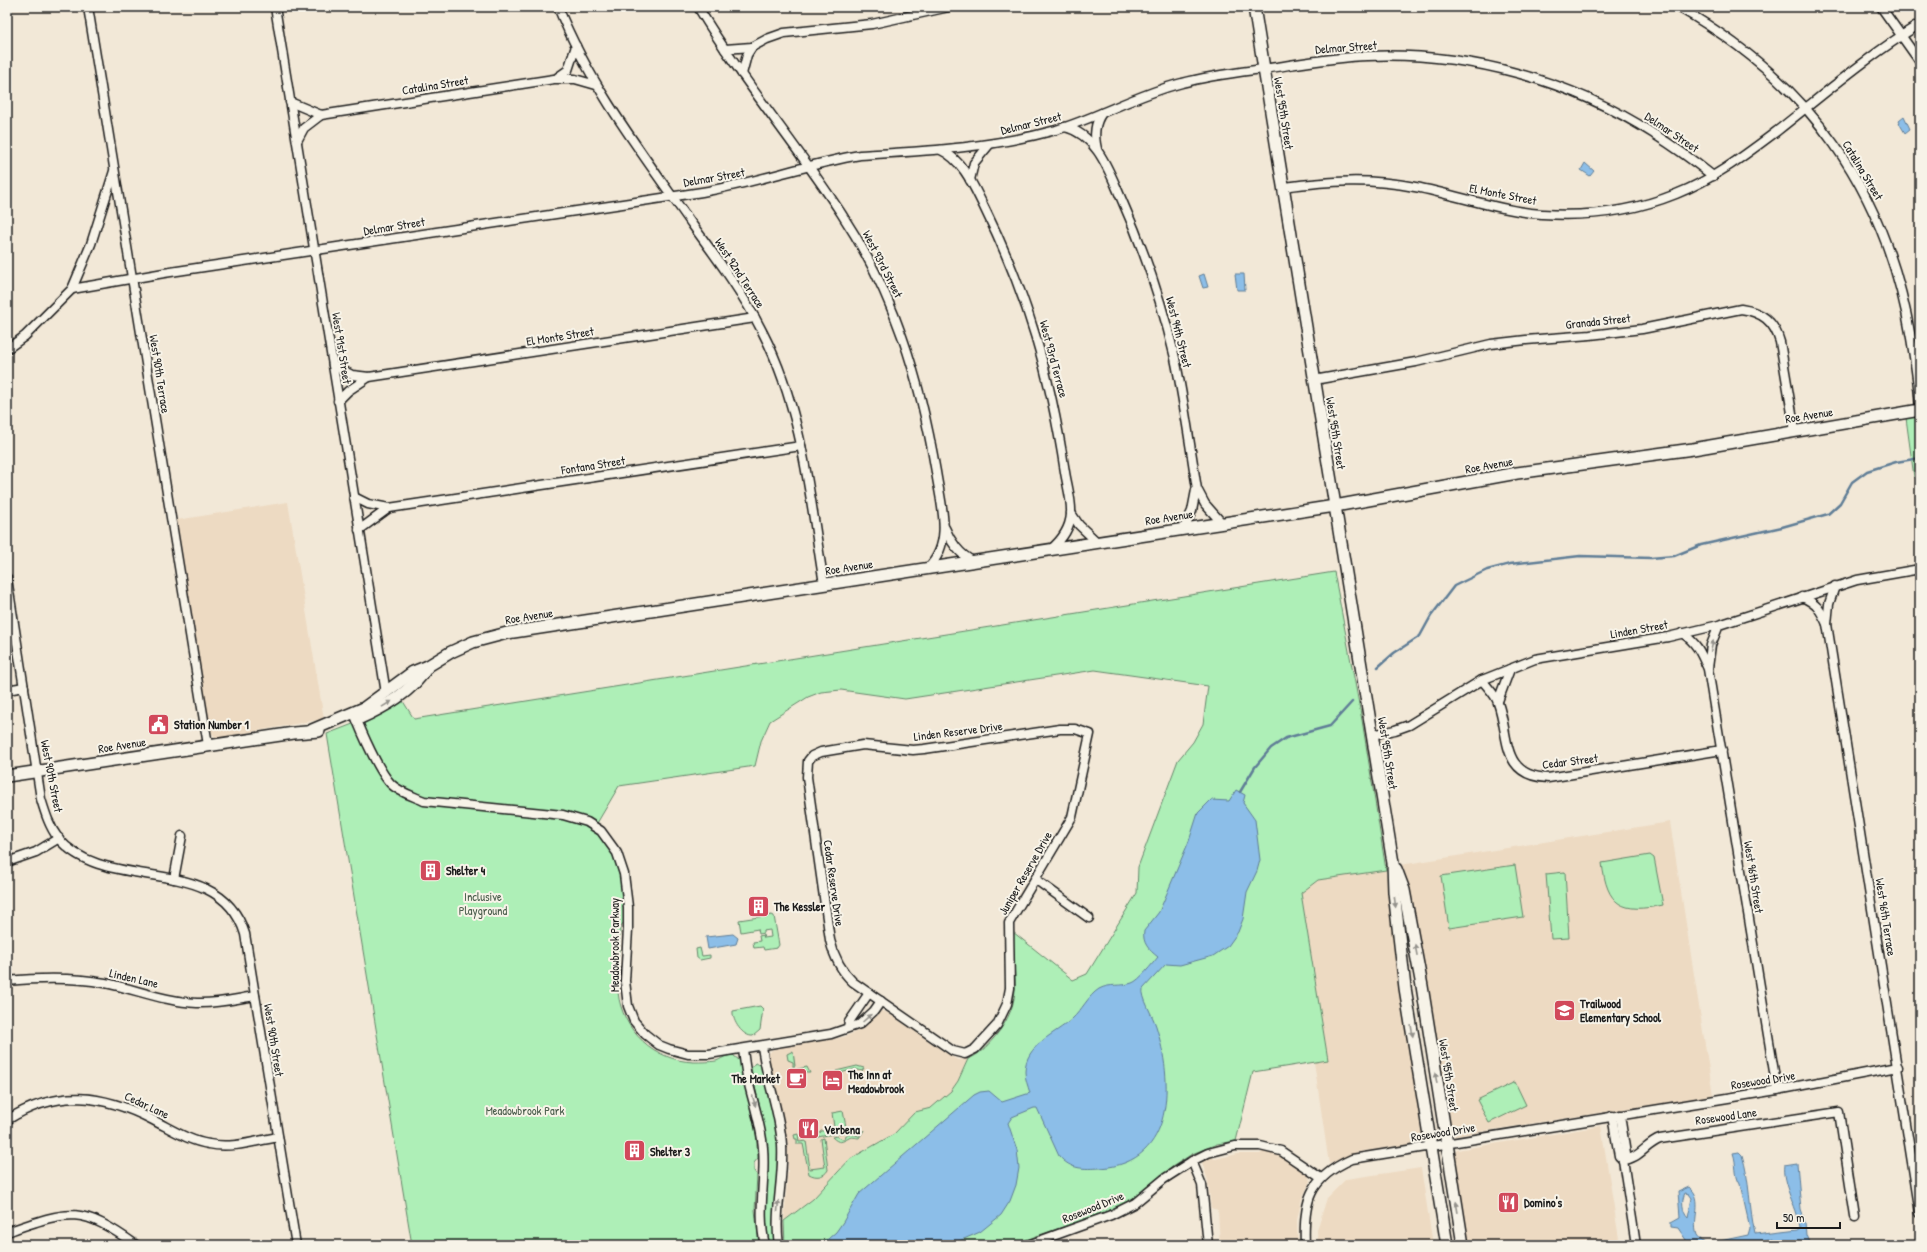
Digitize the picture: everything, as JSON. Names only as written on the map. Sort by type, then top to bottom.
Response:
[{"type":"main road","name":"West 95th Street","points":[[1254,7],[1393,863],[1394,892],[1405,988],[1447,1245]]},
{"type":"main road","name":"Roe Avenue","points":[[355,716],[414,672],[428,666],[451,652],[493,636],[1050,550],[1221,522],[1335,506],[1517,473],[1693,449],[1920,410]]},
{"type":"main road","name":"Roe Avenue","points":[[7,776],[312,730],[320,726],[355,716],[397,698],[420,679],[428,666]]},
{"type":"main road","name":"West 95th Street","points":[[1393,863],[1404,890],[1422,986],[1463,1245]]},
{"type":"street","name":"West 90th Terrace","points":[[88,7],[208,745]]},
{"type":"street","name":"West 91st Street","points":[[275,7],[386,693]]},
{"type":"street","name":"West 92nd Terrace","points":[[558,7],[596,84],[672,196],[735,284],[755,318],[777,364],[788,394],[801,446],[824,584]]},
{"type":"street","name":"West 93rd Street","points":[[698,7],[742,74],[841,213],[862,249],[889,303],[905,343],[924,410],[945,527],[937,556],[928,568]]},
{"type":"street","points":[[725,49],[752,47],[766,39],[784,33],[872,24],[949,7]]},
{"type":"street","name":"Catalina Street","points":[[1678,7],[1724,35],[1780,80],[1824,130],[1857,178],[1885,239],[1905,305],[1919,391],[1920,410]]},
{"type":"street","points":[[1881,7],[1920,62]]},
{"type":"street","points":[[1713,176],[1728,167],[1901,35],[1920,24]]},
{"type":"street","name":"Catalina Street","points":[[554,79],[565,74],[568,70],[576,46]]},
{"type":"street","points":[[742,74],[747,55],[752,47]]},
{"type":"street","name":"Delmar Street","points":[[72,289],[314,250],[730,187],[808,166],[860,155],[989,145],[1065,126],[1102,113],[1134,98],[1184,82],[1339,58],[1415,56],[1468,63],[1513,72],[1552,84],[1619,113],[1653,133],[1713,176]]},
{"type":"street","name":"Catalina Street","points":[[296,141],[304,128],[321,115],[554,79],[575,79],[596,84]]},
{"type":"street","points":[[290,102],[321,115]]},
{"type":"street","name":"West 94th Street","points":[[1102,113],[1097,121],[1096,128],[1095,138],[1097,150],[1134,229],[1150,270],[1164,316],[1180,387],[1197,489],[1205,504],[1221,522]]},
{"type":"street","name":"West 94th Street","points":[[1065,126],[1080,133],[1097,150]]},
{"type":"street","points":[[970,180],[974,163],[989,145]]},
{"type":"street","name":"West 93rd Terrace","points":[[940,150],[953,157],[970,180],[1005,251],[1022,293],[1037,338],[1051,392],[1071,513],[1064,536],[1050,550]]},
{"type":"street","points":[[7,349],[29,332],[72,289],[91,244],[114,170]]},
{"type":"street","name":"El Monte Street","points":[[1283,187],[1334,181],[1369,181],[1415,187],[1511,209],[1541,214],[1572,215],[1602,213],[1656,202],[1678,194],[1713,176]]},
{"type":"street","name":"Granada Street","points":[[1314,380],[1416,362],[1491,344],[1642,329],[1741,309],[1753,310],[1762,314],[1771,322],[1776,330],[1780,342],[1795,431]]},
{"type":"street","name":"El Monte Street","points":[[332,365],[352,375],[369,377],[755,318]]},
{"type":"street","name":"El Monte Street","points":[[338,401],[348,391],[369,377]]},
{"type":"street","name":"Fontana Street","points":[[354,497],[368,504],[389,508],[801,446]]},
{"type":"street","points":[[1184,528],[1192,511],[1197,489]]},
{"type":"street","name":"Fontana Street","points":[[360,530],[389,508]]},
{"type":"street","points":[[1071,513],[1079,525],[1097,542]]},
{"type":"street","points":[[945,527],[949,537],[960,552],[973,561]]},
{"type":"street","name":"Linden Street","points":[[1372,735],[1409,725],[1482,680],[1544,657],[1682,633],[1719,625],[1835,586],[1857,580],[1920,569]]},
{"type":"street","name":"West 90th Street","points":[[7,578],[8,593],[45,812],[59,838],[77,854],[92,861],[195,884],[214,893],[226,901],[234,911],[245,934],[296,1245]]},
{"type":"street","name":"West 96th Terrace","points":[[1835,586],[1829,604],[1828,624],[1920,1213]]},
{"type":"street","name":"West 96th Terrace","points":[[1802,597],[1814,602],[1828,624]]},
{"type":"street","name":"West 96th Street","points":[[1708,669],[1711,645],[1719,625]]},
{"type":"street","name":"West 96th Street","points":[[1682,633],[1693,640],[1699,648],[1708,669],[1777,1090]]},
{"type":"street","points":[[1498,701],[1510,669]]},
{"type":"street","name":"Cedar Street","points":[[1482,680],[1498,701],[1508,751],[1513,761],[1520,769],[1539,778],[1548,778],[1722,750]]},
{"type":"street","points":[[7,690],[24,687]]},
{"type":"street","name":"Meadowbrook Parkway","points":[[355,716],[366,740],[391,784],[424,801],[563,815],[587,822],[601,831],[617,853],[624,874],[628,929],[625,990],[631,1014],[638,1027],[659,1044],[677,1052],[699,1055],[743,1049]]},
{"type":"street","name":"Linden Reserve Drive","points":[[808,761],[812,756],[821,752],[863,745],[918,750],[1060,729],[1075,729],[1090,734]]},
{"type":"street","name":"Juniper Reserve Drive","points":[[880,1001],[953,1051],[965,1054],[971,1053],[975,1050],[997,1026],[1007,1004],[1010,988],[1009,923],[1072,817],[1090,734]]},
{"type":"street","name":"Cedar Reserve Drive","points":[[808,761],[807,777],[833,950],[840,967],[847,976],[880,1001]]},
{"type":"street","points":[[174,879],[182,836]]},
{"type":"street","points":[[7,862],[36,852],[59,838]]},
{"type":"street","points":[[1035,879],[1089,918]]},
{"type":"street","name":"Linden Lane","points":[[7,981],[38,978],[75,979],[103,983],[180,1001],[198,1003],[255,996]]},
{"type":"street","points":[[848,1027],[849,1022],[869,993]]},
{"type":"street","points":[[765,1245],[761,1213],[764,1159],[762,1135],[747,1077],[743,1049],[824,1036],[860,1024],[867,1019],[880,1001]]},
{"type":"street","points":[[762,1046],[782,1144],[777,1218],[779,1245]]},
{"type":"street","name":"Rosewood Drive","points":[[1028,1245],[1049,1241],[1135,1203],[1164,1179],[1192,1161],[1208,1153],[1234,1146],[1260,1146],[1281,1151],[1321,1178],[1339,1164],[1352,1160],[1446,1143],[1777,1090],[1898,1067]]},
{"type":"street","name":"Cedar Lane","points":[[7,1120],[36,1105],[66,1098],[87,1098],[117,1104],[191,1139],[211,1145],[227,1145],[278,1137]]},
{"type":"street","name":"Rosewood Lane","points":[[1623,1160],[1635,1157],[1655,1141],[1660,1139],[1839,1112],[1855,1217]]},
{"type":"street","points":[[1616,1116],[1619,1156],[1623,1160],[1636,1245]]},
{"type":"street","points":[[1192,1161],[1200,1176],[1205,1198],[1208,1245]]},
{"type":"street","points":[[1305,1245],[1304,1214],[1306,1205],[1310,1193],[1321,1178]]},
{"type":"street","points":[[7,1232],[50,1217],[60,1215],[80,1215],[103,1223],[136,1245]]},
{"type":"shaded area","points":[[288,502],[324,719],[217,738],[213,735],[210,728],[177,520]]},
{"type":"shaded area","name":"Trailwood Elementary School","points":[[1670,822],[1713,1095],[1453,1136],[1450,1135],[1415,925],[1400,865]]},
{"type":"shaded area","points":[[1386,870],[1395,957],[1422,1136],[1411,1144],[1358,1152],[1329,1164],[1314,1062],[1328,1060],[1301,893],[1318,880]]},
{"type":"shaded area","points":[[882,1011],[888,1013],[952,1057],[958,1060],[968,1059],[958,1081],[951,1091],[931,1108],[915,1112],[894,1134],[850,1159],[813,1199],[784,1221],[788,1171],[788,1146],[783,1116],[771,1068],[768,1065],[768,1055],[775,1049],[844,1037],[856,1032]]},
{"type":"shaded area","points":[[1601,1126],[1620,1245],[1468,1245],[1454,1155],[1457,1150]]},
{"type":"shaded area","points":[[1263,1151],[1282,1156],[1309,1176],[1310,1182],[1302,1198],[1297,1220],[1298,1245],[1220,1245],[1218,1210],[1211,1208],[1208,1181],[1202,1162],[1211,1157],[1215,1159],[1238,1154],[1260,1154]]},
{"type":"shaded area","points":[[1421,1168],[1433,1245],[1318,1245],[1317,1230],[1327,1198],[1346,1179]]},
{"type":"green space","points":[[1920,415],[1920,476],[1914,477],[1906,418]]},
{"type":"green space","name":"Meadowbrook Park","points":[[1334,572],[1362,720],[1386,870],[1318,880],[1301,893],[1328,1060],[1253,1072],[1236,1141],[1217,1144],[1192,1154],[1172,1167],[1138,1196],[1117,1208],[1011,1245],[785,1245],[784,1221],[813,1199],[850,1159],[894,1134],[915,1112],[931,1108],[951,1091],[958,1081],[968,1059],[979,1053],[994,1038],[1011,1011],[1014,999],[1015,975],[1013,932],[1073,980],[1087,974],[1137,893],[1138,867],[1178,760],[1193,742],[1203,724],[1208,686],[1095,670],[905,699],[841,690],[821,692],[808,697],[770,721],[761,741],[755,766],[619,786],[593,830],[603,839],[610,850],[619,872],[624,922],[620,927],[617,976],[618,992],[626,1019],[643,1041],[654,1050],[666,1056],[694,1062],[716,1061],[733,1055],[740,1061],[745,1087],[753,1108],[751,1112],[756,1133],[758,1158],[754,1163],[754,1171],[757,1175],[755,1210],[759,1245],[412,1245],[327,734],[371,717],[401,698],[414,719]]},
{"type":"green space","points":[[1650,855],[1654,858],[1663,905],[1649,908],[1637,908],[1619,904],[1613,898],[1608,889],[1604,878],[1602,863]]},
{"type":"green space","points":[[1515,865],[1523,917],[1449,928],[1441,876]]},
{"type":"green space","points":[[1565,872],[1569,938],[1551,939],[1546,874]]},
{"type":"green space","points":[[772,915],[774,916],[779,945],[777,948],[764,950],[763,947],[754,948],[753,942],[760,941],[759,936],[763,935],[764,938],[771,937],[770,930],[763,931],[763,933],[759,934],[758,929],[741,932],[739,920]]},
{"type":"green space","points":[[700,948],[702,956],[710,955],[710,958],[700,960],[697,958],[696,949]]},
{"type":"green space","points":[[760,1006],[763,1009],[760,1030],[753,1036],[749,1036],[736,1024],[733,1011]]},
{"type":"green space","points":[[793,1051],[795,1066],[793,1067],[793,1062],[788,1060],[787,1054]]},
{"type":"green space","points":[[755,1063],[761,1065],[777,1129],[779,1155],[776,1245],[768,1245],[765,1222],[767,1156],[765,1132],[751,1068]]},
{"type":"green space","points":[[857,1066],[864,1068],[862,1071],[855,1069],[836,1074],[836,1071]]},
{"type":"green space","points":[[807,1067],[810,1073],[793,1073],[797,1069]]},
{"type":"green space","points":[[1515,1082],[1526,1105],[1489,1123],[1477,1100]]},
{"type":"green space","points":[[843,1111],[847,1132],[835,1134],[832,1113]]},
{"type":"green space","points":[[833,1130],[833,1134],[818,1137],[818,1133],[821,1131]]},
{"type":"green space","points":[[864,1130],[859,1138],[851,1137],[840,1142],[832,1137],[837,1136],[845,1139],[846,1135],[852,1134],[859,1136]]},
{"type":"green space","points":[[798,1134],[799,1142],[806,1141],[810,1169],[825,1167],[821,1139],[824,1138],[828,1170],[824,1174],[817,1176],[809,1174],[803,1144],[797,1144],[797,1139],[795,1139],[794,1135]]},
{"type":"water","points":[[1904,116],[1910,129],[1905,133],[1899,123],[1899,120]]},
{"type":"water","points":[[1585,163],[1594,171],[1590,176],[1581,170]]},
{"type":"water","points":[[1204,274],[1208,287],[1203,288],[1199,276]]},
{"type":"water","points":[[1235,274],[1244,274],[1245,290],[1237,290]]},
{"type":"water","points":[[1236,790],[1245,795],[1243,803],[1255,820],[1260,860],[1257,871],[1247,892],[1243,919],[1238,932],[1228,946],[1213,956],[1180,965],[1166,964],[1143,989],[1145,1002],[1156,1026],[1162,1047],[1166,1093],[1163,1115],[1156,1135],[1144,1151],[1125,1163],[1100,1168],[1078,1168],[1068,1164],[1059,1156],[1037,1108],[1034,1108],[1012,1117],[1008,1123],[1017,1150],[1019,1168],[1016,1185],[1010,1201],[1001,1215],[980,1232],[950,1245],[821,1245],[836,1232],[859,1194],[974,1095],[980,1092],[989,1091],[1002,1102],[1030,1093],[1026,1080],[1026,1062],[1036,1047],[1072,1019],[1099,989],[1107,986],[1124,985],[1135,982],[1146,972],[1158,957],[1145,943],[1144,931],[1159,912],[1189,841],[1198,813],[1211,800],[1229,801]]},
{"type":"water","points":[[733,934],[738,938],[736,944],[708,949],[706,937]]},
{"type":"water","points":[[1739,1152],[1742,1155],[1745,1165],[1755,1234],[1797,1229],[1800,1227],[1787,1187],[1784,1172],[1784,1165],[1797,1163],[1801,1210],[1805,1222],[1806,1235],[1810,1245],[1781,1245],[1772,1238],[1750,1245],[1699,1245],[1695,1243],[1687,1245],[1686,1240],[1678,1228],[1671,1227],[1671,1222],[1680,1217],[1678,1192],[1689,1187],[1694,1192],[1697,1203],[1695,1222],[1697,1235],[1706,1244],[1748,1235],[1750,1228],[1737,1177],[1733,1153]],"holes":[[[1685,1193],[1689,1194],[1692,1198],[1688,1218],[1684,1213],[1683,1203]]]},
{"type":"waterway","points":[[1378,667],[1394,653],[1420,636],[1431,616],[1454,586],[1487,570],[1510,564],[1580,556],[1651,558],[1674,556],[1701,545],[1782,527],[1828,514],[1840,503],[1852,482],[1867,471],[1896,462],[1920,458]]},
{"type":"waterway","points":[[1240,792],[1255,767],[1271,748],[1286,738],[1330,726],[1352,702]]},
{"type":"place","name":"Station Number 1","points":[[158,724]]},
{"type":"place","name":"Shelter 4","points":[[431,870]]},
{"type":"place","name":"The Kessler","points":[[758,906]]},
{"type":"place","name":"Trailwood Elementary School","points":[[1564,1010]]},
{"type":"place","name":"The Market","points":[[796,1078]]},
{"type":"place","name":"The Inn at Meadowbrook","points":[[833,1081]]},
{"type":"place","name":"Verbena","points":[[809,1129]]},
{"type":"place","name":"Shelter 3","points":[[634,1151]]},
{"type":"place","name":"Domino's","points":[[1508,1202]]},
{"type":"park label","name":"Inclusive Playground","points":[[483,903]]}]
